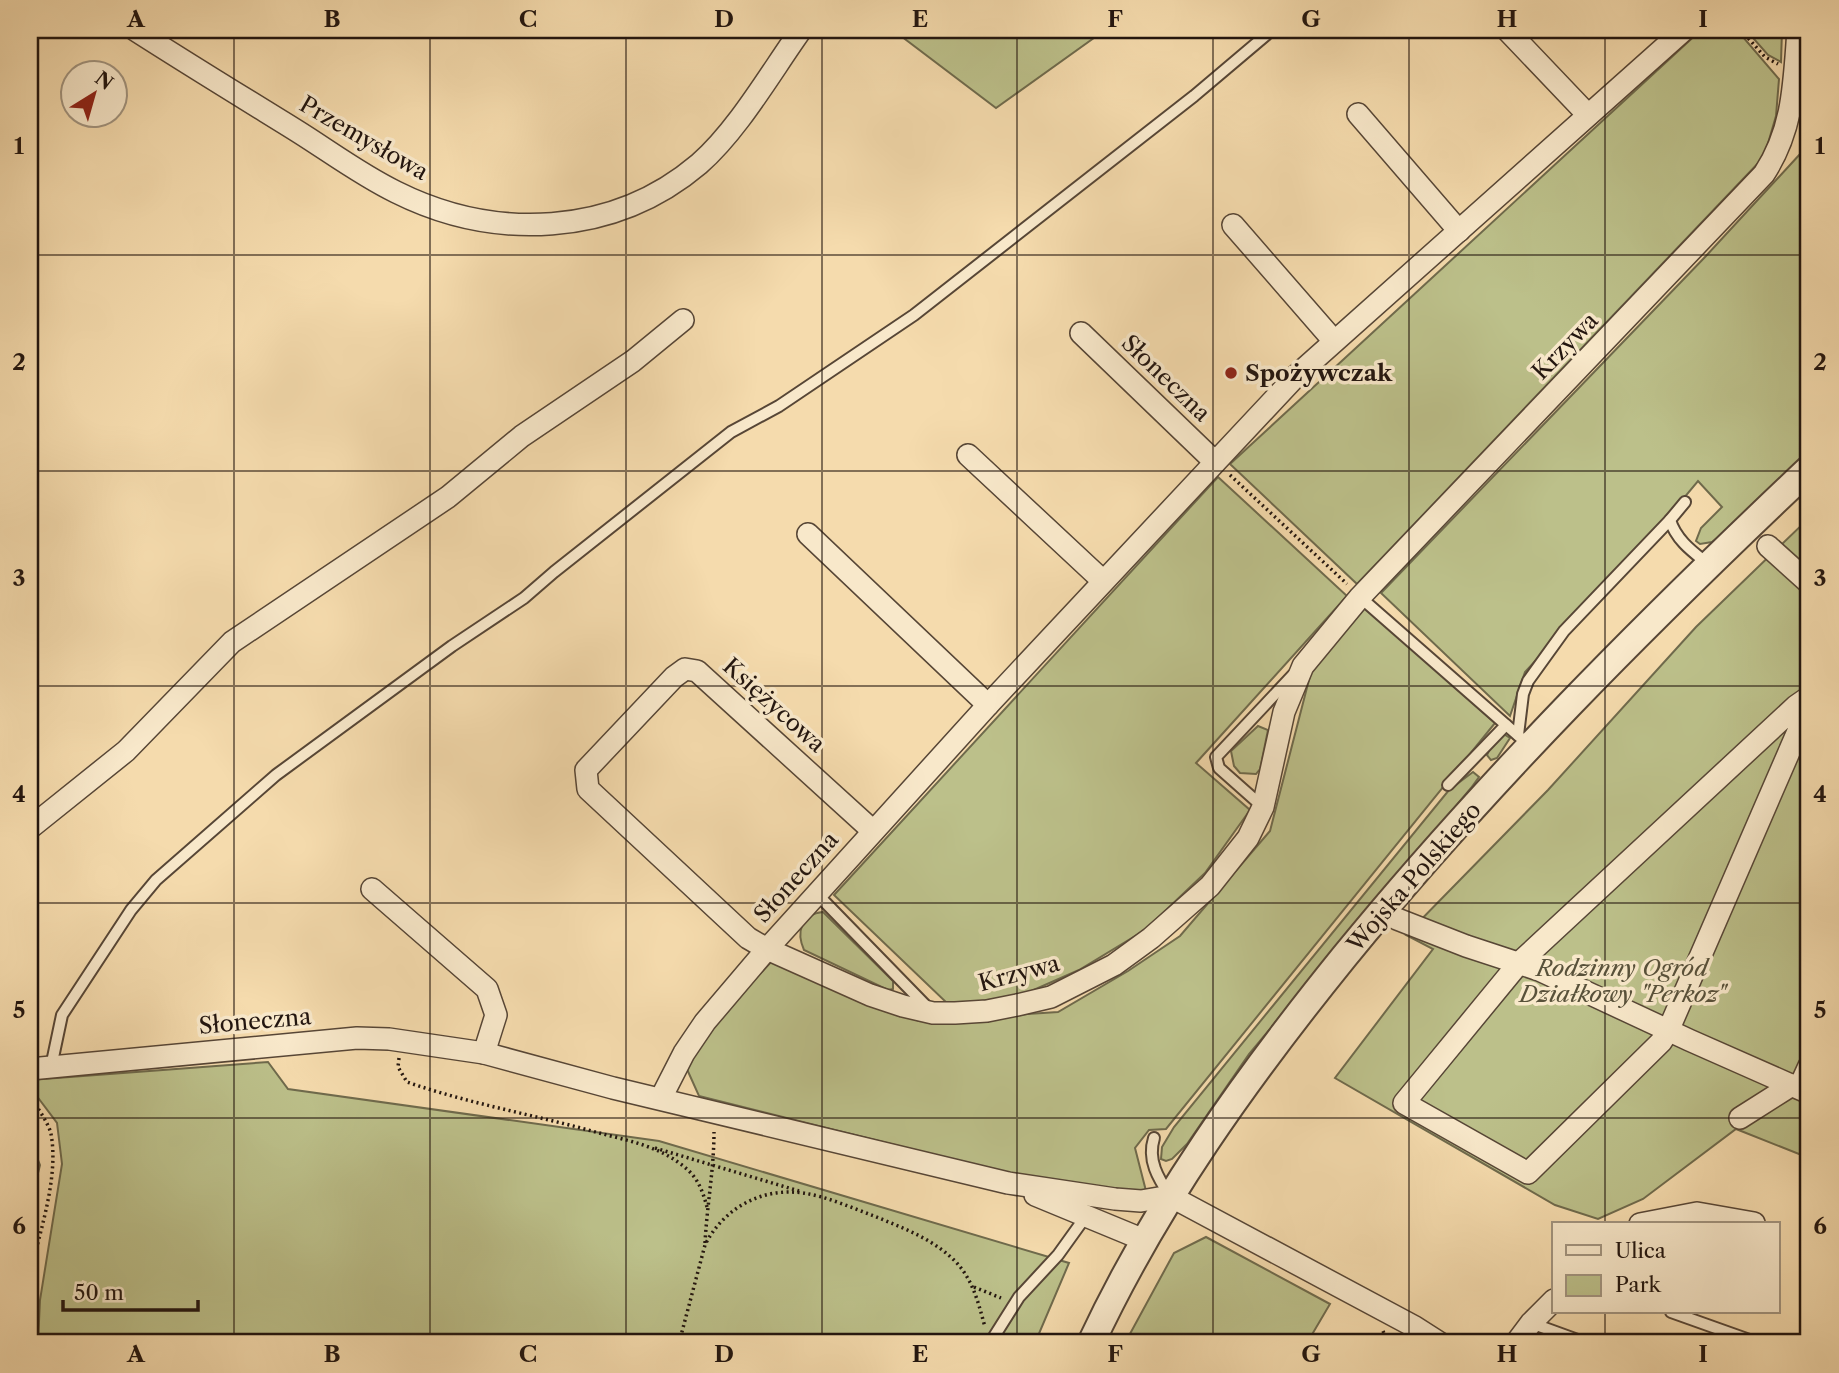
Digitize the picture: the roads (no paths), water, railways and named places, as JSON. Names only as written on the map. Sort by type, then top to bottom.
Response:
[{"type":"street","name":"Przemysłowa","points":[[135,30],[396,192],[447,212],[494,224],[528,226],[589,219],[614,213],[677,180],[699,163],[726,135],[802,30]]},
{"type":"street","points":[[1507,30],[1588,115]]},
{"type":"street","name":"Słoneczna","points":[[661,1098],[684,1053],[705,1023],[768,949],[988,705],[1297,376],[1684,30]]},
{"type":"street","name":"Krzywa","points":[[768,949],[870,995],[903,1006],[933,1013],[987,1011],[1051,997],[1114,965],[1160,930],[1210,886],[1248,838],[1263,807],[1284,712],[1303,666],[1360,597],[1764,174],[1776,155],[1793,104],[1798,30]]},
{"type":"street","points":[[1358,114],[1459,231]]},
{"type":"street","points":[[1233,225],[1334,341]]},
{"type":"street","points":[[30,828],[125,751],[232,642],[448,497],[522,436],[633,361],[683,320]]},
{"type":"street","name":"Słoneczna","points":[[1081,333],[1215,462]]},
{"type":"street","points":[[968,456],[1103,581]]},
{"type":"street","name":"Wojska Polskiego","points":[[1091,1343],[1144,1240],[1219,1121],[1287,1027],[1382,910],[1524,741],[1809,469]]},
{"type":"street","points":[[808,534],[988,705]]},
{"type":"street","points":[[1768,546],[1809,583]]},
{"type":"street","name":"Księżycowa","points":[[768,949],[748,938],[588,789],[586,770],[674,677],[685,669],[697,671],[873,831]]},
{"type":"street","points":[[1809,697],[1796,706],[1520,963],[1404,1103],[1528,1173],[1661,1042],[1668,1031],[1809,706]]},
{"type":"street","points":[[372,890],[487,989],[496,1015],[484,1053]]},
{"type":"street","points":[[1382,910],[1397,919],[1466,946],[1539,970],[1800,1089]]},
{"type":"street","name":"Słoneczna","points":[[40,1068],[357,1038],[401,1041],[484,1053],[613,1088],[1008,1183],[1128,1200],[1141,1201],[1170,1196]]},
{"type":"street","points":[[1740,1118],[1800,1089],[1809,1066]]},
{"type":"street","name":"Słoneczna","points":[[1008,1183],[1144,1240]]},
{"type":"street","points":[[1170,1196],[1410,1335],[1440,1343]]},
{"type":"street","points":[[1650,1222],[1697,1213],[1748,1222]]},
{"type":"street","points":[[1516,1343],[1552,1302]]},
{"type":"lane","points":[[40,1068],[62,1015],[131,910],[156,880],[276,775],[452,646],[524,598],[731,432],[779,406],[914,315],[1194,96],[1272,30]]},
{"type":"lane","points":[[1524,741],[1522,694],[1528,681],[1557,641],[1685,502]]},
{"type":"lane","points":[[1670,520],[1673,530],[1686,546],[1708,564]]},
{"type":"lane","points":[[1360,597],[1524,741]]},
{"type":"lane","name":"Krzywa","points":[[1263,807],[1219,768],[1216,757],[1303,666]]},
{"type":"lane","points":[[1448,785],[1506,725]]},
{"type":"lane","points":[[817,894],[933,1013]]},
{"type":"lane","points":[[1154,1138],[1150,1148],[1156,1174],[1170,1196]]},
{"type":"lane","points":[[990,1343],[1019,1297],[1058,1255],[1086,1216]]},
{"type":"lane","points":[[1677,1314],[1758,1343]]},
{"type":"lane","points":[[1531,1323],[1586,1343]]},
{"type":"place","name":"Spożywczak","points":[[1231,373]]},
{"type":"park label","name":"Rodzinny Ogród Działkowy \"Perkoz\"","points":[[1622,981]]}]
